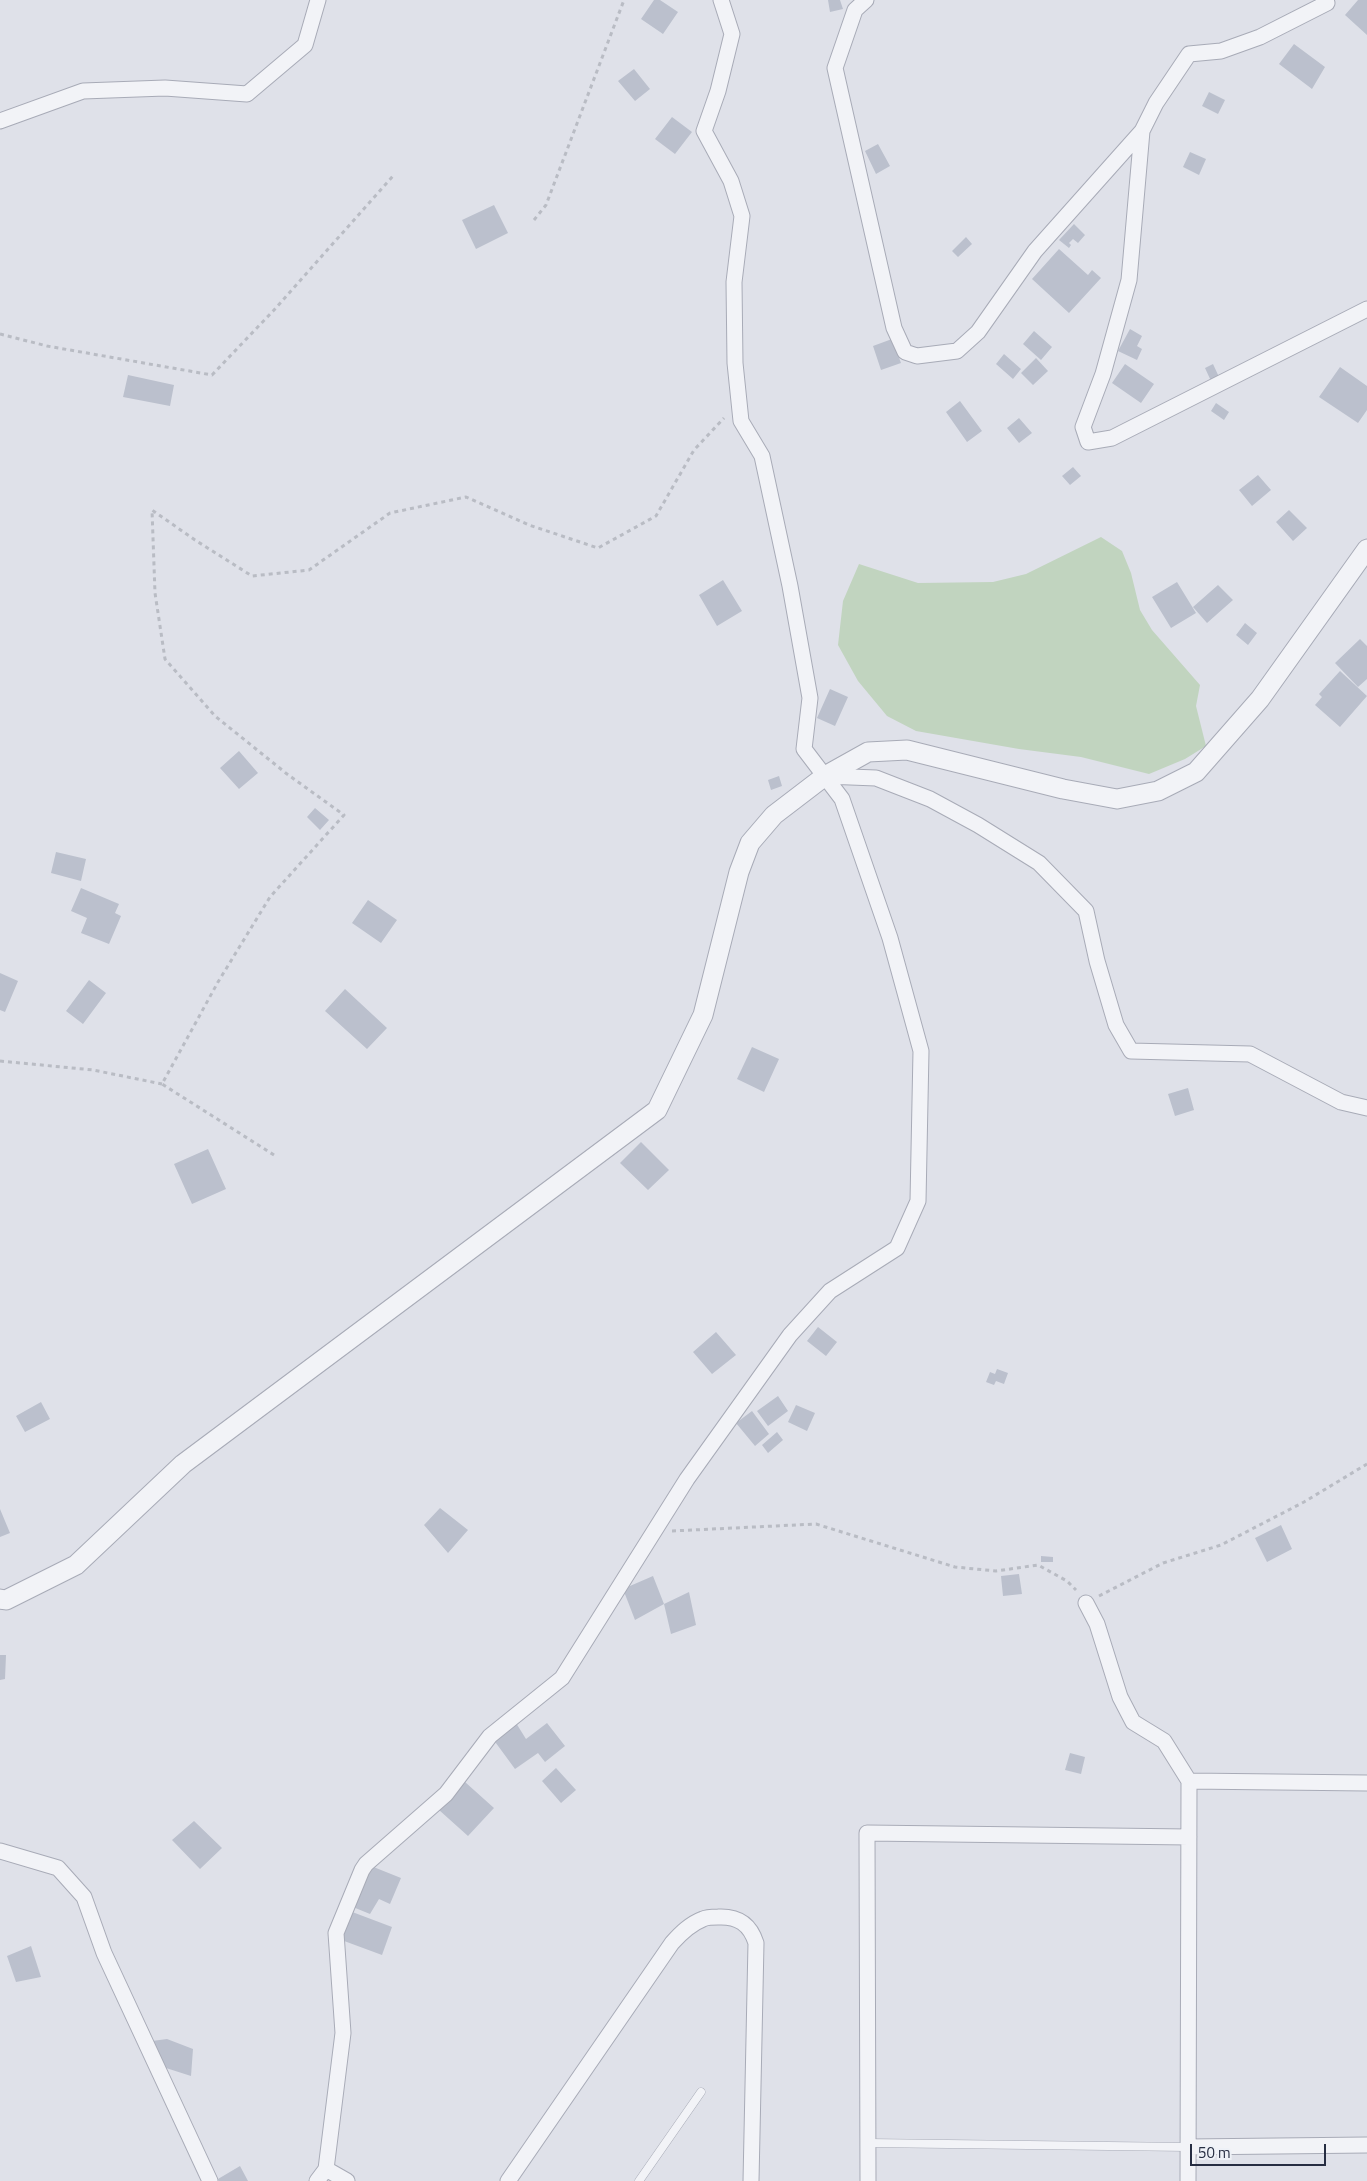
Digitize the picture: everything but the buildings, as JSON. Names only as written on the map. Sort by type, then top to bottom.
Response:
[{"type":"street","points":[[0,120],[83,91],[165,88],[247,94],[305,45],[318,0]]},
{"type":"street","points":[[347,2181],[322,2175],[343,2032],[336,1933],[362,1870],[366,1864],[446,1794],[490,1736],[562,1678],[687,1479],[790,1335],[830,1291],[896,1248],[918,1201],[921,1051],[890,938],[842,799],[804,749],[810,698],[792,595],[762,456],[741,421],[735,364],[734,282],[742,216],[731,181],[704,131],[718,91],[732,34],[721,0]]},
{"type":"street","points":[[858,3],[835,68],[894,328],[905,352],[917,356],[957,351],[978,332],[1035,251],[1142,131],[1156,103],[1189,54],[1220,50],[1260,37],[1327,3]]},
{"type":"street","points":[[1142,131],[1129,280],[1103,374],[1083,428],[1088,442],[1112,438],[1367,309]]},
{"type":"street","points":[[0,1599],[6,1600],[76,1565],[183,1464],[657,1110],[703,1015],[739,872],[750,843],[774,815],[825,776],[868,752],[907,750],[1063,789],[1116,799],[1158,791],[1196,772],[1260,699],[1367,549]]},
{"type":"street","points":[[825,776],[876,778],[930,799],[978,825],[1039,862],[1086,911],[1097,961],[1116,1025],[1131,1052],[1250,1054],[1341,1102],[1367,1108]]},
{"type":"street","points":[[1086,1603],[1097,1624],[1120,1697],[1133,1722],[1164,1741],[1189,1781],[1188,2181]]},
{"type":"street","points":[[1189,1781],[1367,1783]]},
{"type":"street","points":[[868,2181],[867,1833],[1189,1837]]},
{"type":"street","points":[[0,1851],[58,1868],[84,1897],[104,1954],[210,2181]]},
{"type":"street","points":[[508,2181],[672,1943],[689,1926],[705,1918],[729,1917],[737,1919],[749,1928],[756,1943],[751,2181]]},
{"type":"street","points":[[1188,2147],[1367,2145]]},
{"type":"lane","points":[[639,2181],[701,2092]]},
{"type":"lane","points":[[868,2143],[1188,2147]]},
{"type":"path","points":[[534,220],[546,205],[624,0]]},
{"type":"path","points":[[0,334],[46,346],[212,375],[274,310],[393,176]]},
{"type":"path","points":[[162,1084],[218,982],[270,897],[344,815],[287,774],[215,716],[165,659],[155,594],[152,510],[252,576],[309,570],[390,513],[466,498],[528,525],[598,548],[656,516],[694,450],[739,401]]},
{"type":"path","points":[[0,1061],[93,1070],[162,1084],[274,1156]]},
{"type":"path","points":[[654,1532],[816,1524],[955,1567],[996,1571],[1038,1565],[1068,1582],[1086,1603],[1163,1563],[1221,1545],[1304,1502],[1367,1464]]},
{"type":"green space","points":[[1101,537],[1122,551],[1131,573],[1140,610],[1152,630],[1200,685],[1196,706],[1206,746],[1185,759],[1149,774],[1081,757],[1019,749],[916,731],[887,716],[858,681],[838,645],[843,601],[859,564],[918,583],[993,582],[1026,574]]}]
